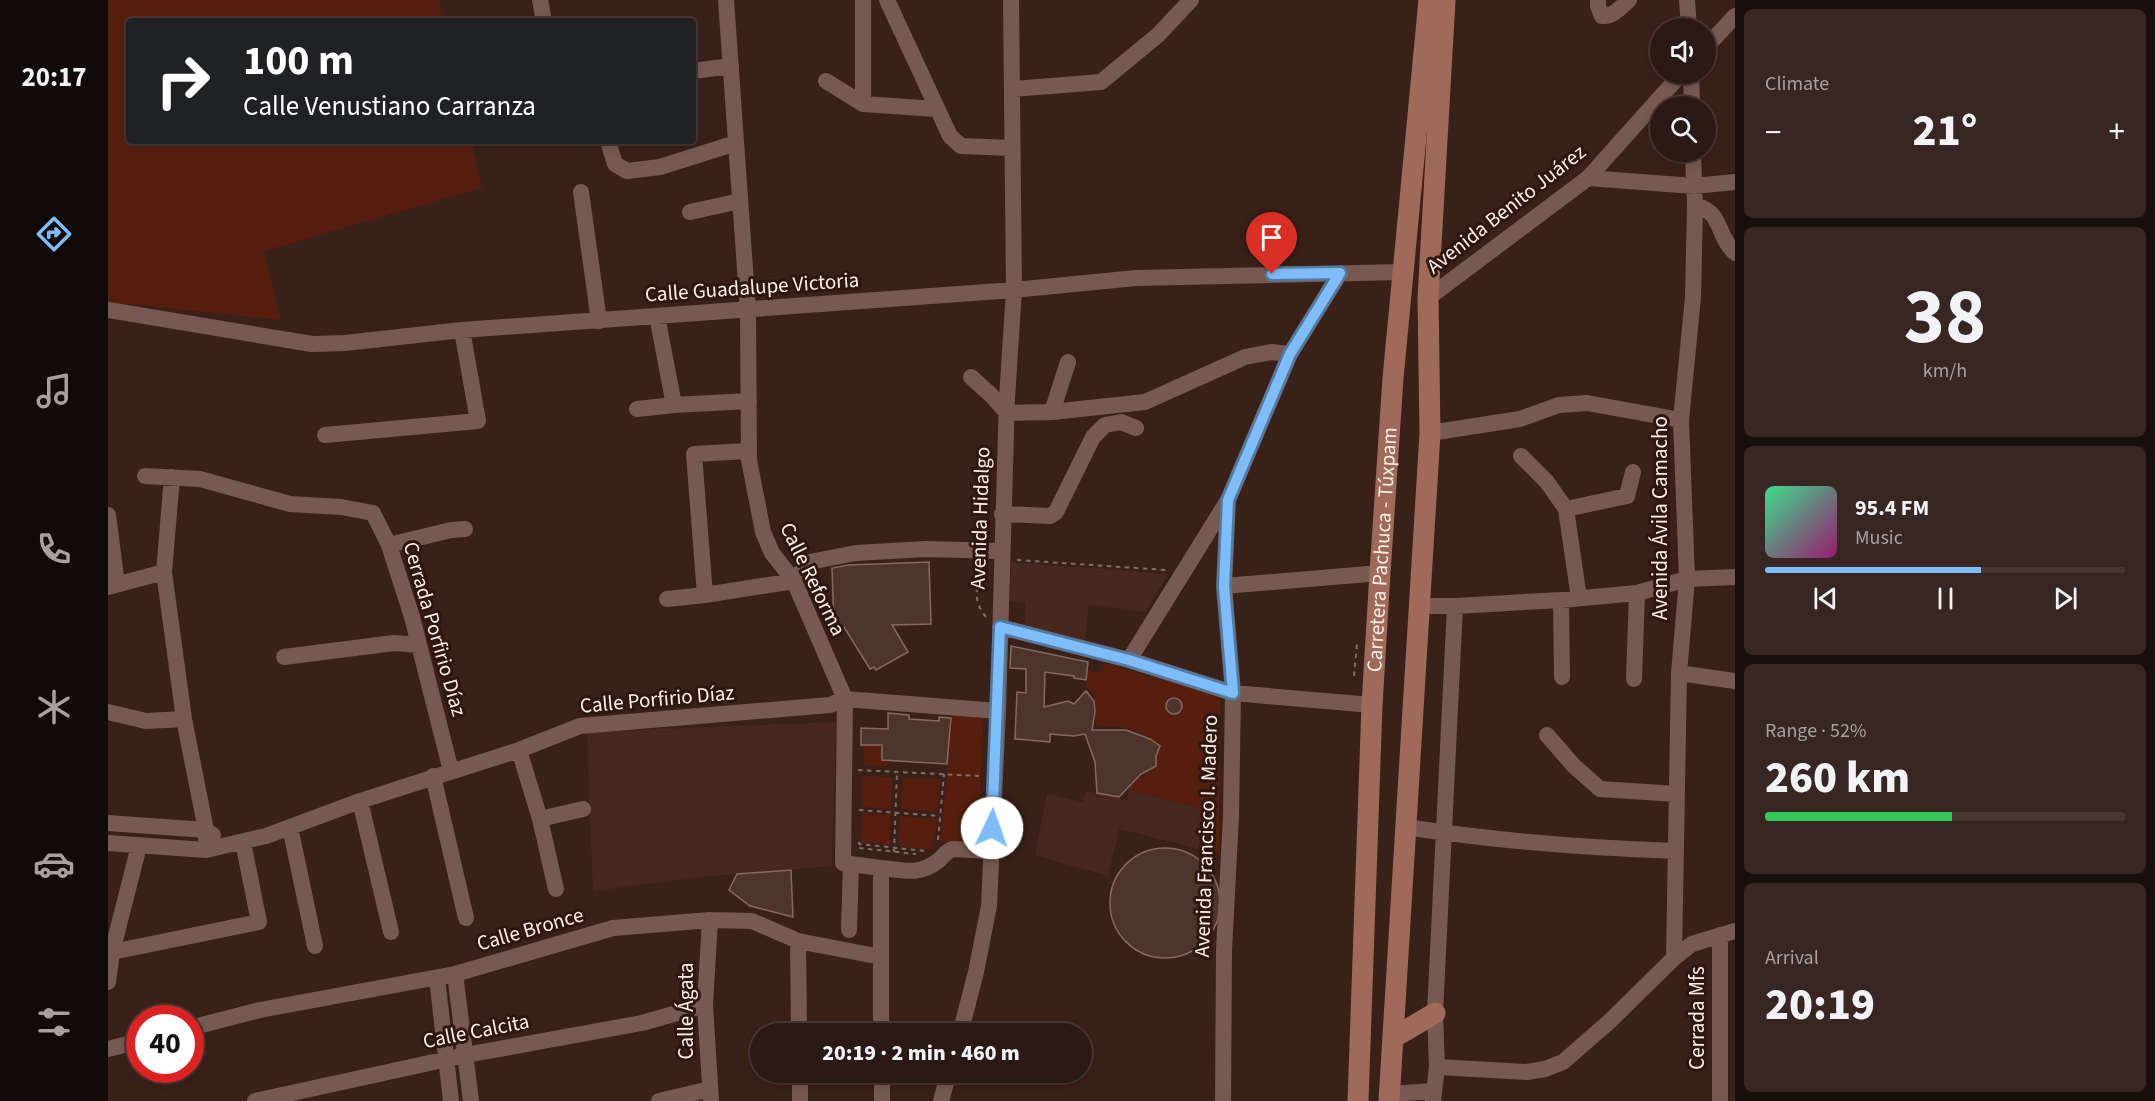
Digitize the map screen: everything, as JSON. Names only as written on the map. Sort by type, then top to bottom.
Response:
[{"type":"main road","name":"Carretera Pachuca - Túxpam","points":[[1358,1101],[1372,705],[1380,573],[1402,272],[1429,0]]},
{"type":"main road","name":"Carretera Pachuca - Túxpam","points":[[1389,1097],[1430,433],[1428,298],[1445,0]]},
{"type":"main road","points":[[1393,378],[1428,380]]},
{"type":"main road","points":[[1394,1038],[1435,1013]]},
{"type":"street","points":[[540,0],[543,18]]},
{"type":"street","name":"Calle Reforma","points":[[726,0],[748,310],[748,451],[763,532],[772,553],[794,581],[845,699],[843,863],[853,856]]},
{"type":"street","points":[[862,104],[863,0]]},
{"type":"street","points":[[886,0],[950,136],[962,146],[1012,148]]},
{"type":"street","name":"Avenida Hidalgo","points":[[963,1023],[989,906],[998,711],[1002,514],[1014,290],[1011,0]]},
{"type":"street","points":[[1013,89],[1101,82],[1158,35],[1191,0]]},
{"type":"street","points":[[1598,0],[1602,16],[1611,15],[1629,0]]},
{"type":"street","points":[[1687,0],[1688,18]]},
{"type":"street","points":[[1716,36],[1735,16]]},
{"type":"street","points":[[696,71],[731,66]]},
{"type":"street","points":[[826,81],[862,104],[936,109]]},
{"type":"street","name":"Avenida Benito Juárez","points":[[1428,298],[1588,178],[1673,84]]},
{"type":"street","points":[[609,144],[615,164],[627,171],[660,167],[736,143]]},
{"type":"street","name":"Avenida Ávila Camacho","points":[[1674,958],[1679,673],[1687,579],[1681,420],[1693,297],[1693,162]]},
{"type":"street","points":[[1588,178],[1694,186],[1735,182]]},
{"type":"street","points":[[581,192],[599,321]]},
{"type":"street","points":[[690,212],[740,201]]},
{"type":"street","points":[[1695,205],[1707,208],[1714,215],[1726,244],[1735,252]]},
{"type":"street","name":"Calle Guadalupe Victoria","points":[[108,310],[312,344],[345,343],[462,330],[1014,290],[1136,278],[1402,272]]},
{"type":"street","points":[[1129,660],[1228,500],[1290,354],[1340,273]]},
{"type":"street","points":[[657,316],[674,405]]},
{"type":"street","points":[[325,435],[478,421],[462,330]]},
{"type":"street","points":[[971,377],[1007,413],[1052,412],[1145,402],[1245,357],[1271,352],[1290,354]]},
{"type":"street","points":[[1052,412],[1068,362]]},
{"type":"street","points":[[637,409],[749,401]]},
{"type":"street","points":[[1430,433],[1520,419],[1559,405],[1587,404],[1681,420]]},
{"type":"street","points":[[1002,514],[1050,516],[1056,512],[1093,437],[1105,425],[1121,422],[1136,428]]},
{"type":"street","points":[[705,595],[694,454],[748,451]]},
{"type":"street","points":[[1521,456],[1547,482],[1566,509],[1579,598]]},
{"type":"street","points":[[1566,509],[1627,496],[1633,472]]},
{"type":"street","points":[[145,476],[172,477],[164,572],[184,719],[206,830],[206,850]]},
{"type":"street","name":"Cerrada Porfirio Díaz","points":[[172,477],[200,479],[290,504],[341,507],[373,513],[389,545],[419,645],[451,771]]},
{"type":"street","name":"Avenida Francisco I. Madero","points":[[1224,1101],[1224,950],[1232,816],[1233,693],[1224,586],[1228,500]]},
{"type":"street","points":[[108,515],[112,586],[164,572]]},
{"type":"street","points":[[389,545],[451,530],[465,529]]},
{"type":"street","points":[[667,599],[794,581],[809,562],[856,553],[926,549],[1001,555]]},
{"type":"street","points":[[1224,586],[1380,573]]},
{"type":"street","points":[[1418,606],[1561,600],[1637,592],[1687,579],[1735,577]]},
{"type":"street","points":[[1634,679],[1637,592]]},
{"type":"street","points":[[1561,600],[1562,677]]},
{"type":"street","points":[[1389,1097],[1433,1096],[1437,1067],[1435,1013],[1455,606]]},
{"type":"street","points":[[1000,627],[1129,660],[1233,693],[1372,705]]},
{"type":"street","points":[[284,657],[394,643],[419,645]]},
{"type":"street","points":[[1679,673],[1735,681]]},
{"type":"street","name":"Calle Porfirio Díaz","points":[[108,843],[206,850],[266,836],[433,776],[519,750],[580,726],[830,705],[845,699],[998,711]]},
{"type":"street","points":[[108,712],[146,720],[184,719]]},
{"type":"street","points":[[1547,735],[1574,766],[1600,789],[1676,794]]},
{"type":"street","points":[[519,750],[540,819],[556,889]]},
{"type":"street","points":[[433,776],[466,918]]},
{"type":"street","points":[[360,801],[391,932]]},
{"type":"street","points":[[540,819],[583,809]]},
{"type":"street","points":[[108,823],[206,830],[236,843],[259,922],[111,952]]},
{"type":"street","points":[[290,827],[315,946]]},
{"type":"street","points":[[1406,827],[1600,849],[1676,851]]},
{"type":"street","points":[[108,982],[111,952],[139,846]]},
{"type":"street","points":[[849,930],[853,856],[881,868],[920,872],[934,864],[948,850],[991,851]]},
{"type":"street","points":[[881,868],[881,1023]]},
{"type":"street","name":"Calle Bronce","points":[[204,1024],[260,1010],[455,974],[613,928],[710,920],[752,921],[798,941],[881,957]]},
{"type":"street","name":"Calle Ágata","points":[[710,920],[705,1005],[711,1095]]},
{"type":"street","points":[[1437,1067],[1527,1072],[1545,1069],[1563,1062],[1610,1021],[1674,958],[1692,944],[1727,933]]},
{"type":"street","name":"Cerrada Mfs","points":[[1720,1101],[1727,933]]},
{"type":"street","points":[[798,941],[799,1023]]},
{"type":"street","points":[[455,974],[471,1101]]},
{"type":"street","points":[[437,978],[451,1101]]},
{"type":"street","name":"Calle Calcita","points":[[255,1101],[466,1055],[642,1023],[705,1005]]},
{"type":"street","points":[[108,1049],[126,1044]]},
{"type":"street","points":[[800,1083],[800,1101]]},
{"type":"street","points":[[882,1083],[882,1101]]},
{"type":"street","points":[[941,1101],[946,1083]]},
{"type":"street","points":[[659,1101],[711,1095]]},
{"type":"path","points":[[1001,555],[1184,572]]},
{"type":"path","points":[[1354,675],[1357,644]]},
{"type":"path","points":[[856,770],[983,777]]},
{"type":"path","points":[[894,850],[897,772]]},
{"type":"path","points":[[938,843],[944,774]]},
{"type":"path","points":[[859,800],[859,810],[940,816]]},
{"type":"path","points":[[855,803],[855,814]]},
{"type":"path","points":[[859,833],[859,844],[929,855]]},
{"type":"path","points":[[853,856],[894,850],[926,851]]},
{"type":"shaded area","points":[[108,0],[439,0],[443,18],[126,18],[126,144],[472,144],[482,188],[264,251],[281,320],[108,302]]},
{"type":"shaded area","points":[[1011,562],[1168,574],[1146,612],[1089,605],[1085,640],[1025,626],[1025,603],[1010,601]]},
{"type":"shaded area","points":[[1104,663],[1220,696],[1219,853],[1199,849],[1200,808],[1129,790],[1131,785],[1157,766],[1156,756],[1160,745],[1146,735],[1130,730],[1096,726],[1094,693],[1086,687],[1088,671],[1101,673]]},
{"type":"shaded area","points":[[953,711],[984,714],[977,844],[940,842]]},
{"type":"shaded area","points":[[836,722],[832,866],[700,877],[593,891],[587,732]]},
{"type":"shaded area","points":[[864,745],[882,745],[882,760],[887,760],[887,766],[863,765]]},
{"type":"shaded area","points":[[862,776],[892,777],[891,809],[862,807]]},
{"type":"shaded area","points":[[902,778],[940,779],[937,812],[901,809]]},
{"type":"shaded area","points":[[1129,790],[1200,808],[1199,849],[1120,829],[1123,814],[1108,876],[1035,855],[1047,794],[1083,802],[1086,791],[1127,800]]},
{"type":"shaded area","points":[[862,813],[891,815],[890,845],[861,843]]},
{"type":"shaded area","points":[[900,816],[937,819],[934,850],[899,846]]},
{"type":"shaded area","points":[[1158,862],[1174,862],[1188,868],[1200,880],[1206,894],[1206,910],[1200,924],[1188,936],[1174,942],[1158,942],[1144,936],[1132,924],[1126,910],[1126,894],[1132,880],[1144,868]]},
{"type":"building","points":[[929,562],[931,624],[892,625],[908,652],[876,670],[874,667],[870,669],[844,627],[834,628],[832,568],[848,565]]},
{"type":"building","points":[[1011,646],[1088,662],[1086,680],[1045,672],[1044,707],[1068,701],[1074,704],[1086,691],[1094,701],[1092,730],[1126,730],[1150,739],[1160,746],[1156,756],[1156,766],[1141,774],[1119,797],[1097,793],[1095,762],[1085,734],[1074,736],[1050,734],[1050,742],[1015,739],[1017,692],[1026,693],[1026,669],[1010,668]]},
{"type":"building","points":[[1174,698],[1182,706],[1174,714],[1166,706]]},
{"type":"building","points":[[888,713],[909,715],[909,719],[939,721],[939,717],[951,718],[947,764],[882,760],[882,745],[861,745],[861,728],[888,729]]},
{"type":"building","points":[[1165,848],[1186,852],[1204,864],[1216,882],[1220,903],[1216,924],[1204,942],[1186,954],[1165,958],[1144,954],[1126,942],[1114,924],[1110,903],[1114,882],[1126,864],[1144,852]]},
{"type":"building","points":[[791,870],[793,917],[750,906],[729,890],[737,874]]},
{"type":"route","points":[[992,828],[1000,627],[1129,660],[1233,693],[1224,586],[1228,500],[1290,354],[1340,273],[1272,274]]}]
